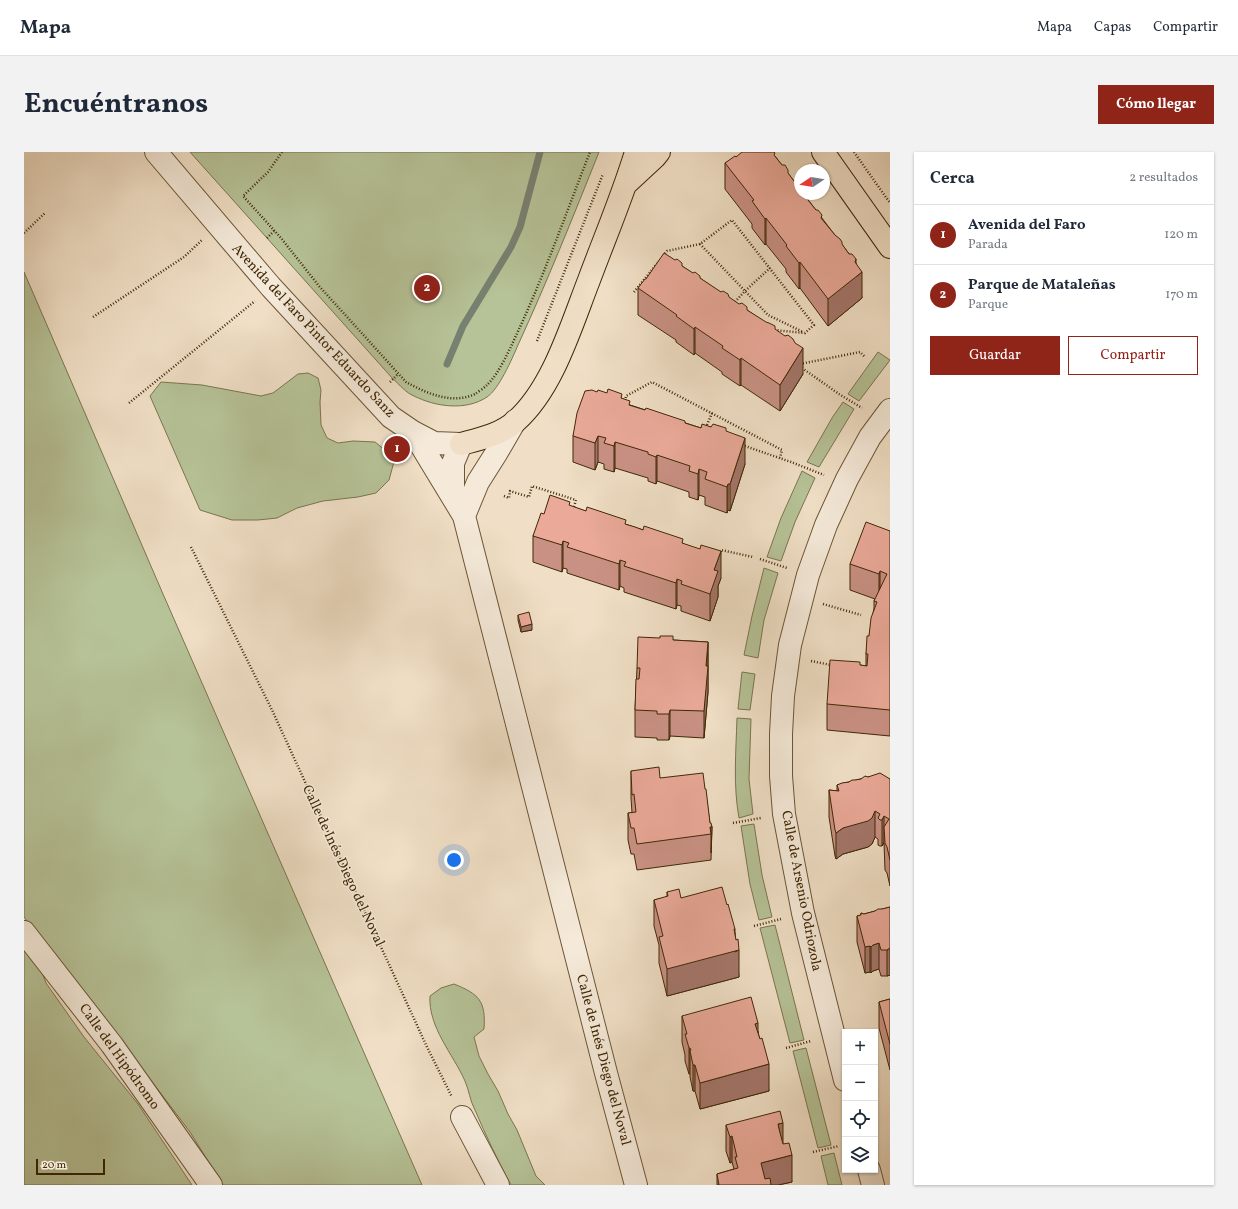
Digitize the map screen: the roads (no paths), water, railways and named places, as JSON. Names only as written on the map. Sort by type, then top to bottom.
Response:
[{"type":"main road","name":"Avenida del Faro Pintor Eduardo Sanz","points":[[461,444],[486,438],[515,422],[539,395],[562,350],[626,184],[636,152]]},
{"type":"main road","points":[[626,184],[659,152]]},
{"type":"main road","points":[[823,152],[890,246]]},
{"type":"street","name":"Avenida del Faro Pintor Eduardo Sanz","points":[[156,152],[271,287],[391,417],[413,432],[434,443],[461,444]]},
{"type":"street","name":"Calle de Arsenio Odriozola","points":[[842,1068],[803,913],[784,814],[781,762],[783,696],[790,645],[808,574],[818,546],[847,479],[870,437],[890,410]]},
{"type":"street","points":[[464,516],[474,489],[515,422]]},
{"type":"street","name":"Calle de Inés Diego del Noval","points":[[413,432],[464,516],[636,1185]]},
{"type":"street","name":"Calle de Inés Diego del Noval","points":[[453,496],[453,463],[461,444]]},
{"type":"street","points":[[461,444],[471,457],[474,489]]},
{"type":"street","name":"Calle del Hipódromo","points":[[24,932],[112,1045],[210,1185]]},
{"type":"street","points":[[462,1117],[498,1185]]},
{"type":"street","points":[[870,1173],[873,1185]]},
{"type":"waterway","points":[[447,364],[463,326],[511,247],[520,227],[540,152]]},
{"type":"place","name":"Parque de Mataleñas","points":[[427,288]]},
{"type":"place","name":"Avenida del Faro","points":[[397,449]]}]
